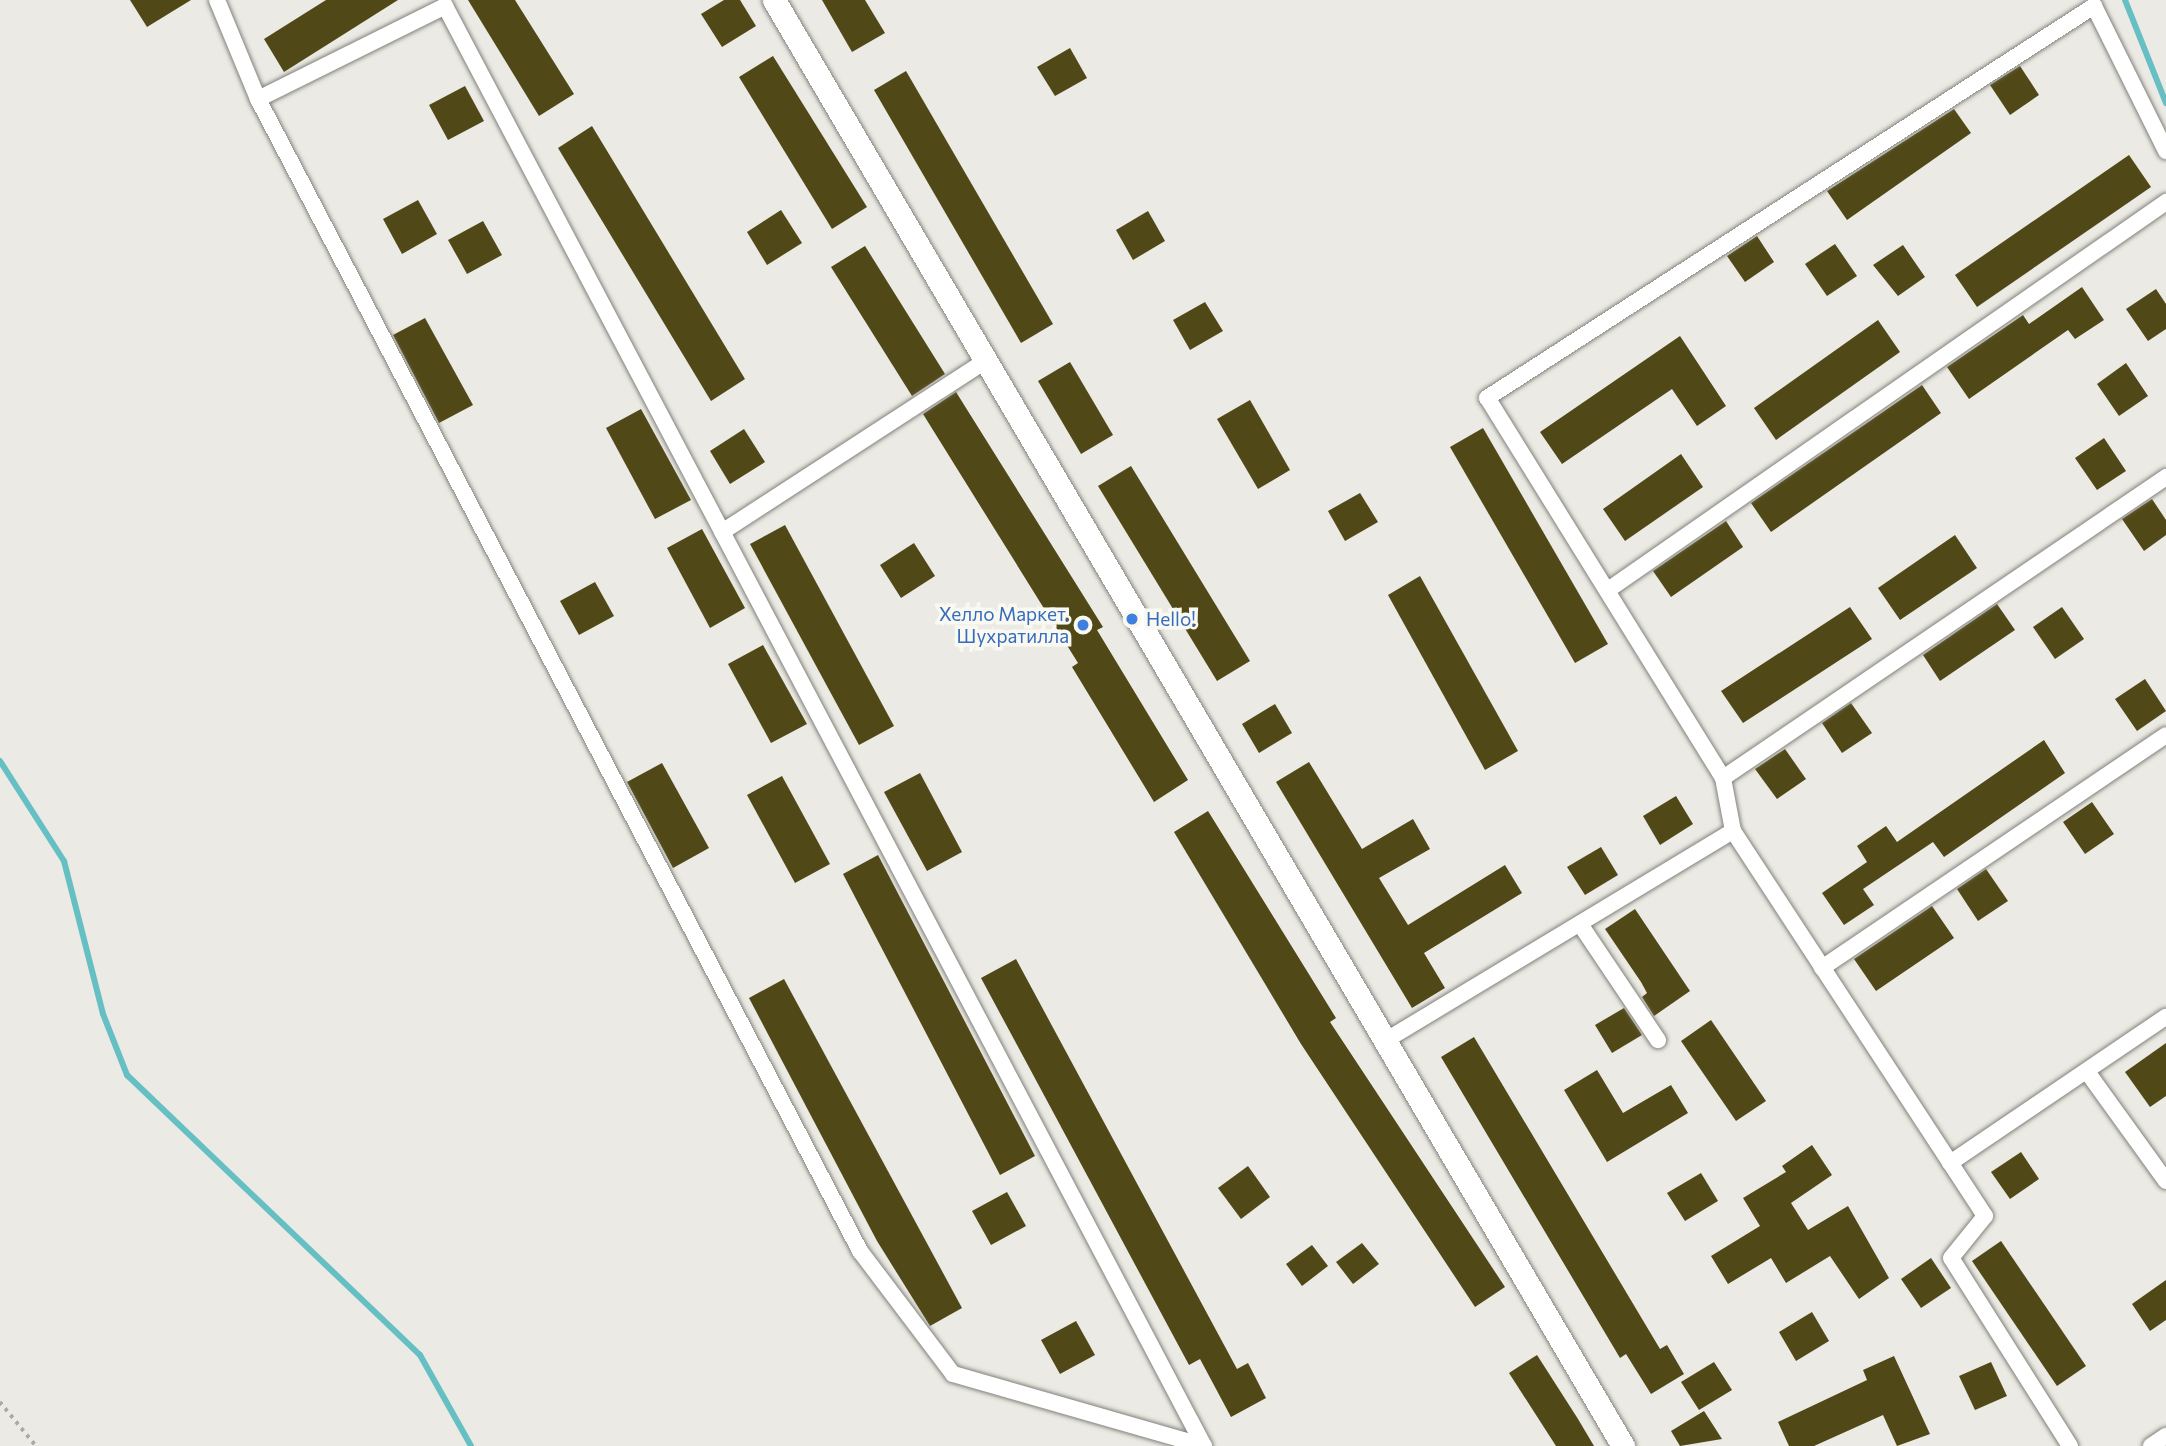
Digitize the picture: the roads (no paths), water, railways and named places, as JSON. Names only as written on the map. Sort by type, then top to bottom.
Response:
[{"type":"street","points":[[217,0],[258,99],[860,1251],[953,1374],[1204,1446],[445,6],[258,99]]},
{"type":"street","points":[[775,0],[1383,1042],[1623,1446]]},
{"type":"street","points":[[2070,1446],[1951,1258],[1985,1216],[1733,831],[1723,778],[1487,398],[2094,6],[2166,151]]},
{"type":"street","points":[[1608,590],[2166,202]]},
{"type":"street","points":[[722,532],[985,360]]},
{"type":"street","points":[[1723,778],[2166,477]]},
{"type":"street","points":[[1822,968],[2166,736]]},
{"type":"street","points":[[1383,1042],[1733,831]]},
{"type":"street","points":[[1580,924],[1658,1040]]},
{"type":"street","points":[[1950,1163],[2088,1073],[2166,1017]]},
{"type":"street","points":[[2088,1073],[2166,1181]]},
{"type":"street","points":[[2151,1446],[2166,1436]]},
{"type":"waterway","points":[[2125,0],[2166,103]]},
{"type":"waterway","points":[[0,761],[64,861],[103,1014],[127,1075],[420,1355],[471,1446]]},
{"type":"place","name":"Hello!","points":[[1132,619]]},
{"type":"place","name":"Хелло Маркет. Шухратилла","points":[[1083,625]]}]
